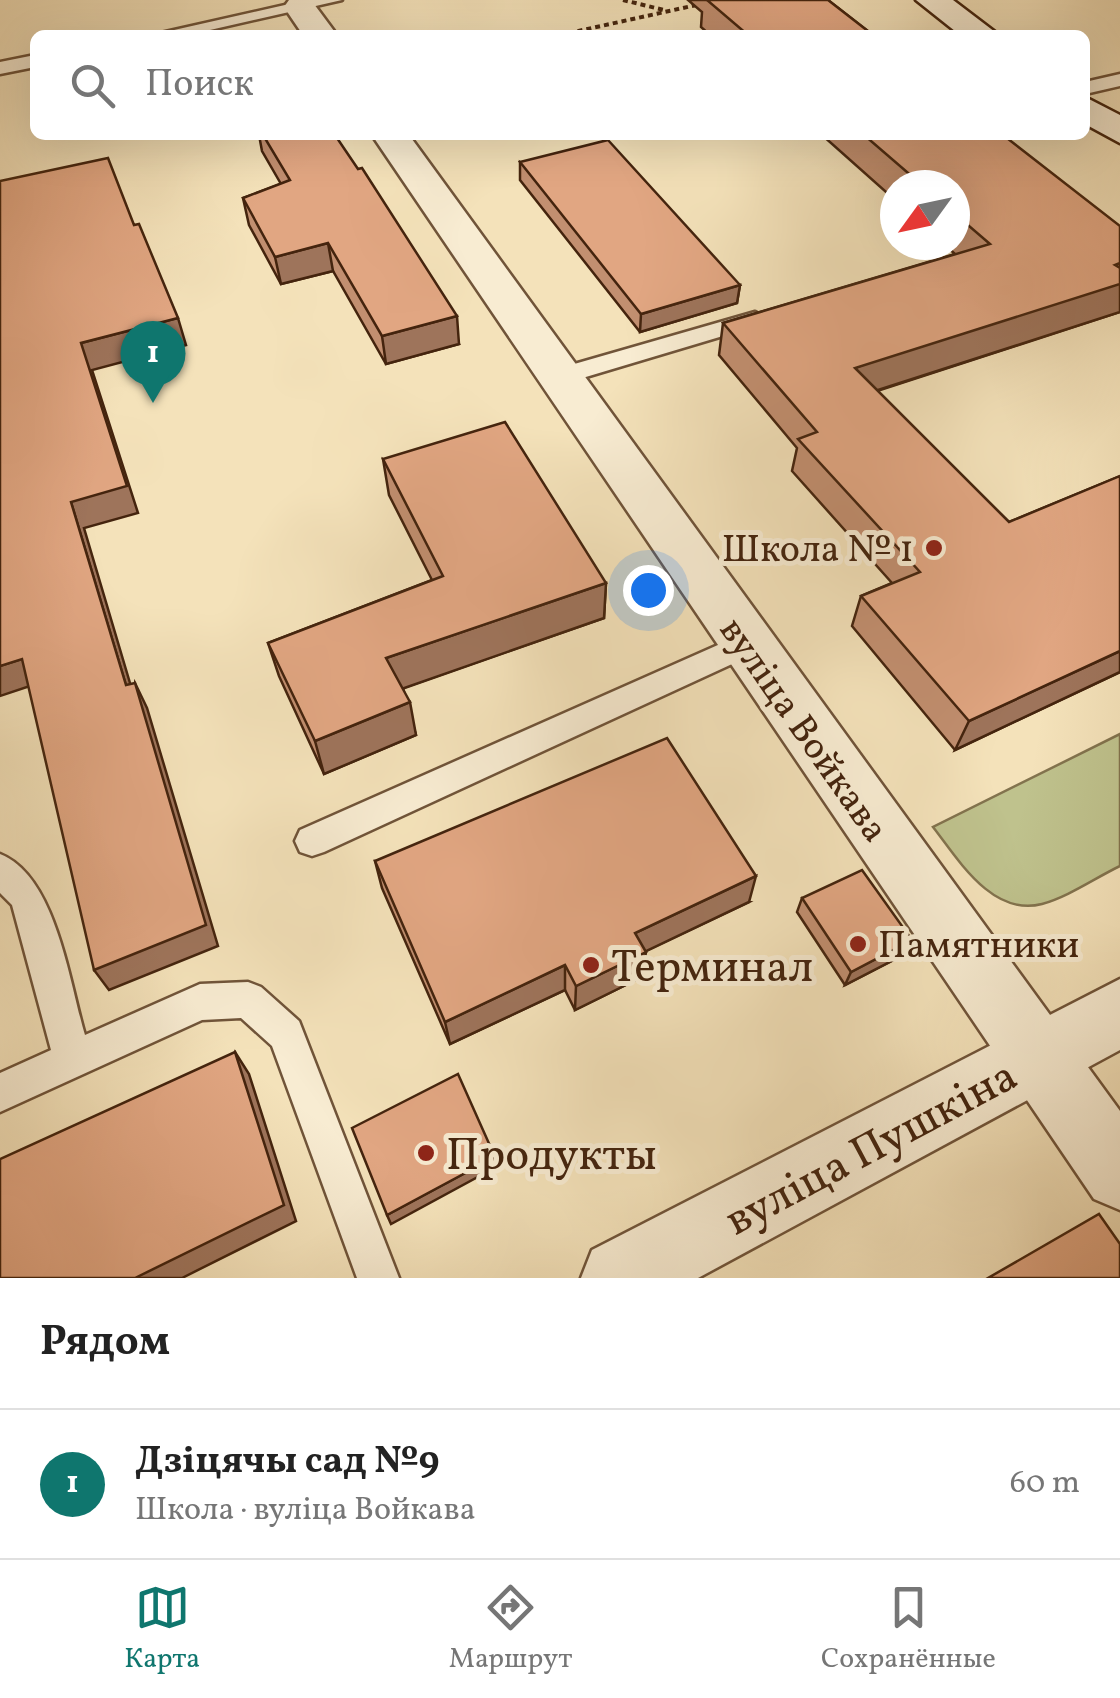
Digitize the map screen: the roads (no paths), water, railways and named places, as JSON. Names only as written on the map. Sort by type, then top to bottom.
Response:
[{"type":"street","points":[[932,0],[975,30]]},
{"type":"street","points":[[298,3],[317,30]]},
{"type":"street","points":[[1090,111],[1120,132]]},
{"type":"street","name":"вуліца Войкава","points":[[393,140],[745,645],[1120,1172]]},
{"type":"street","name":"вуліца Пушкіна","points":[[620,1278],[1120,1012]]},
{"type":"lane","points":[[182,30],[298,3],[333,0]]},
{"type":"lane","points":[[0,68],[30,62]]},
{"type":"lane","points":[[1090,87],[1120,80]]},
{"type":"lane","points":[[558,377],[755,319]]},
{"type":"lane","points":[[312,841],[745,645]]},
{"type":"lane","points":[[0,870],[28,896],[73,1060]]},
{"type":"lane","points":[[0,1094],[200,1002],[248,1000],[286,1034],[378,1278]]},
{"type":"place","name":"Дзіцячы сад №9","points":[[153,403]]},
{"type":"place","name":"Школа № 1","points":[[934,548]]},
{"type":"place","name":"Памятники","points":[[858,944]]},
{"type":"place","name":"Терминал","points":[[591,965]]},
{"type":"place","name":"Продукты","points":[[426,1153]]}]
